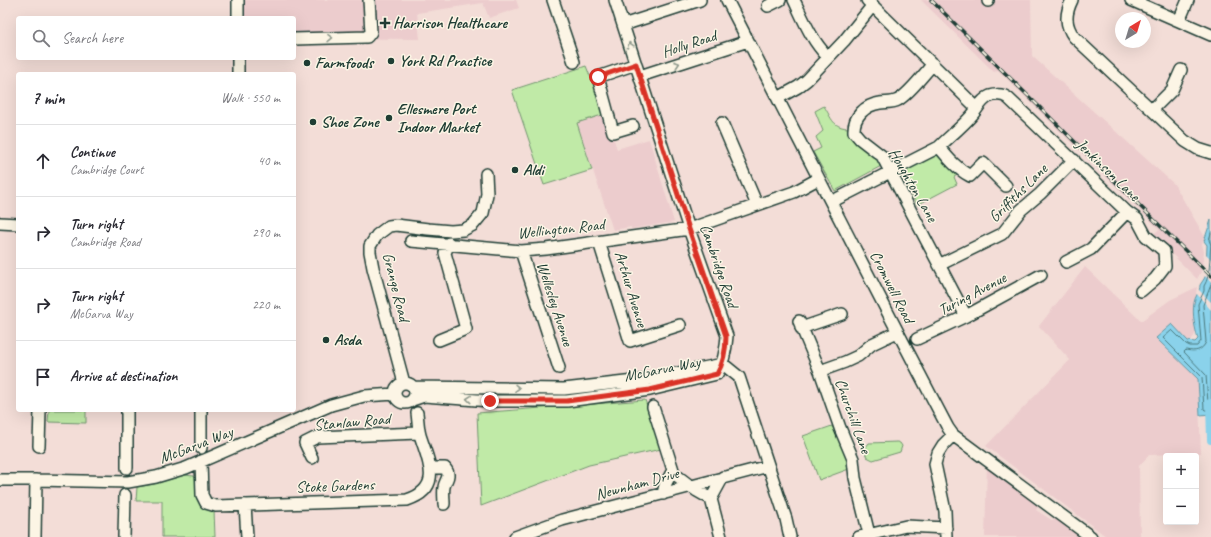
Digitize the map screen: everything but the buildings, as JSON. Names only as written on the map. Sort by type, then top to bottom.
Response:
[{"type":"street","points":[[238,0],[238,16]]},
{"type":"street","points":[[296,39],[367,37],[371,32],[369,0]]},
{"type":"street","points":[[553,0],[574,62]]},
{"type":"street","name":"Cambridge Road","points":[[615,0],[689,229],[726,336],[726,350],[723,364]]},
{"type":"street","points":[[623,25],[700,0]]},
{"type":"street","name":"Cromwell Road","points":[[727,0],[897,332],[948,428],[953,435],[1091,537]]},
{"type":"street","points":[[768,6],[780,0]]},
{"type":"street","points":[[794,0],[810,35],[818,47],[828,57]]},
{"type":"street","points":[[1072,0],[1066,22],[1068,30],[1074,38],[1185,141],[1198,150],[1211,153]]},
{"type":"street","points":[[1131,0],[1211,35]]},
{"type":"street","points":[[1179,21],[1188,0]]},
{"type":"street","points":[[778,98],[798,87],[807,80],[844,41],[870,3],[933,64],[981,104],[974,113],[938,147],[831,202]]},
{"type":"street","name":"Holly Road","points":[[640,76],[748,41]]},
{"type":"street","points":[[238,60],[238,72]]},
{"type":"street","points":[[633,126],[613,132],[598,77],[636,64]]},
{"type":"street","name":"Houghton Lane","points":[[933,64],[905,95],[898,100],[872,105],[864,110],[855,122],[854,132],[860,139],[882,156],[966,316]]},
{"type":"street","points":[[1152,110],[1172,90],[1182,70]]},
{"type":"street","name":"Jenkinson Lane","points":[[981,104],[990,96],[998,94],[1005,96],[1127,212],[1137,219],[1146,236],[1164,251],[1165,266],[1155,279],[1141,291]]},
{"type":"street","points":[[722,123],[756,205]]},
{"type":"street","points":[[938,147],[953,163],[970,176]]},
{"type":"street","name":"Griffiths Lane","points":[[939,265],[1002,234],[1021,210],[1040,194],[1074,160]]},
{"type":"street","points":[[960,182],[970,176],[983,164],[1006,186]]},
{"type":"street","name":"Grange Road","points":[[409,385],[373,268],[370,246],[377,235],[390,226],[396,225],[428,230],[463,230],[473,225],[483,213],[487,194],[486,174]]},
{"type":"street","name":"Wellington Road","points":[[412,241],[449,243],[521,251],[546,250],[689,229],[794,192],[818,179]]},
{"type":"street","points":[[1066,262],[1091,249],[1127,212]]},
{"type":"street","points":[[0,223],[16,224]]},
{"type":"street","name":"Arthur Avenue","points":[[599,242],[630,341],[680,325]]},
{"type":"street","points":[[439,339],[466,330],[445,253],[449,243]]},
{"type":"street","name":"Wellesley Avenue","points":[[521,251],[559,368]]},
{"type":"street","name":"Turing Avenue","points":[[917,339],[966,316],[1041,275]]},
{"type":"street","points":[[820,371],[800,325],[842,314]]},
{"type":"street","name":"Churchill Lane","points":[[864,535],[855,478],[854,459],[840,428],[820,371],[858,356],[872,344],[897,332]]},
{"type":"street","points":[[723,364],[739,377],[786,519],[790,537]]},
{"type":"street","name":"McGarva Way","points":[[409,385],[564,389],[643,380],[723,364]]},
{"type":"street","name":"McGarva Way","points":[[412,400],[424,396],[490,401],[567,401],[650,390],[717,374],[723,364]]},
{"type":"street","points":[[409,385],[415,395],[409,402],[402,402],[399,401],[394,394],[397,387],[409,385]]},
{"type":"street","name":"McGarva Way","points":[[0,480],[128,482],[156,477],[186,468],[331,405],[364,396],[394,394]]},
{"type":"street","points":[[653,407],[672,472],[697,492],[711,499]]},
{"type":"street","points":[[39,446],[40,412]]},
{"type":"street","points":[[127,412],[127,468]]},
{"type":"street","points":[[201,412],[201,448]]},
{"type":"street","name":"Stoke Gardens","points":[[201,461],[202,495],[206,503],[216,506],[407,500],[417,497],[425,490],[430,480],[430,468],[419,433],[417,413]]},
{"type":"street","name":"Stanlaw Road","points":[[312,458],[305,443],[317,437],[419,433]]},
{"type":"street","points":[[864,535],[906,526],[946,532],[945,511],[935,464],[938,452],[953,435]]},
{"type":"street","name":"Newnham Drive","points":[[515,537],[529,534],[562,520],[768,466]]},
{"type":"street","points":[[430,468],[445,468],[447,470],[447,481],[444,485],[444,504]]},
{"type":"street","points":[[663,494],[665,485],[672,472]]},
{"type":"street","points":[[713,537],[720,532],[711,499],[723,477]]},
{"type":"street","points":[[35,537],[36,480]]},
{"type":"street","points":[[124,537],[125,495]]},
{"type":"street","points":[[245,505],[246,537]]},
{"type":"shaded area","points":[[245,0],[516,0],[519,8],[489,18],[483,3],[417,13],[420,39],[296,38],[296,16],[245,16]]},
{"type":"shaded area","points":[[921,0],[1031,0],[1032,56],[1174,184],[1205,237],[1202,244],[1204,252],[1201,272],[1197,279],[1153,235],[1159,229],[998,70],[994,72]]},
{"type":"shaded area","points":[[605,114],[617,149],[649,139],[674,222],[631,229],[631,227],[613,230],[577,123]]},
{"type":"shaded area","points":[[1085,267],[1141,321],[1170,300],[1197,287],[1197,295],[1194,304],[1196,333],[1190,342],[1157,338],[1198,379],[1201,453],[1163,453],[1163,454],[1149,455],[1139,466],[1140,537],[1107,537],[986,446],[1070,360],[1039,326]]},
{"type":"shaded area","points":[[987,465],[1037,501],[1038,507],[1036,510],[1053,521],[1056,516],[1087,537],[985,537]]},
{"type":"green space","points":[[586,66],[605,114],[577,123],[592,170],[544,185],[512,90]]},
{"type":"green space","points":[[824,106],[831,119],[836,124],[844,128],[850,128],[879,158],[883,165],[835,191],[813,152],[821,148],[816,137],[823,131],[815,111]]},
{"type":"green space","points":[[937,152],[959,174],[954,177],[957,184],[917,205],[899,171]]},
{"type":"green space","points":[[645,400],[661,449],[589,465],[481,506],[477,413]]},
{"type":"green space","points":[[49,412],[86,412],[86,423],[48,422]]},
{"type":"green space","points":[[832,426],[845,452],[849,469],[819,480],[803,436]]},
{"type":"green space","points":[[897,442],[902,446],[900,452],[873,460],[867,457],[865,453],[866,447],[869,443]]},
{"type":"green space","points":[[184,475],[194,476],[214,510],[215,537],[162,537],[162,501],[136,501],[137,487],[154,484]]},
{"type":"water","points":[[1211,220],[1211,414],[1200,415],[1198,379],[1156,338],[1172,324],[1188,341],[1195,342],[1198,339],[1193,307],[1200,285],[1206,275],[1207,245],[1204,241]]},
{"type":"pier","points":[[1204,252],[1211,259],[1211,282],[1204,275]]},
{"type":"pier","points":[[1198,289],[1211,302],[1211,310],[1196,293]]},
{"type":"waterway","points":[[1210,403],[1211,440]]},
{"type":"railway","points":[[931,0],[1211,276]]},
{"type":"place","name":"Harrison Healthcare","points":[[385,23]]},
{"type":"place","name":"York Rd Practice","points":[[391,61]]},
{"type":"place","name":"Farmfoods","points":[[307,63]]},
{"type":"place","name":"Ellesmere Port Indoor Market","points":[[389,118]]},
{"type":"place","name":"Shoe Zone","points":[[313,122]]},
{"type":"place","name":"Aldi","points":[[515,170]]},
{"type":"place","name":"Asda","points":[[326,340]]},
{"type":"route","points":[[490,401],[567,401],[650,390],[717,374],[723,364],[726,350],[726,336],[689,229],[636,64],[598,77]]}]
